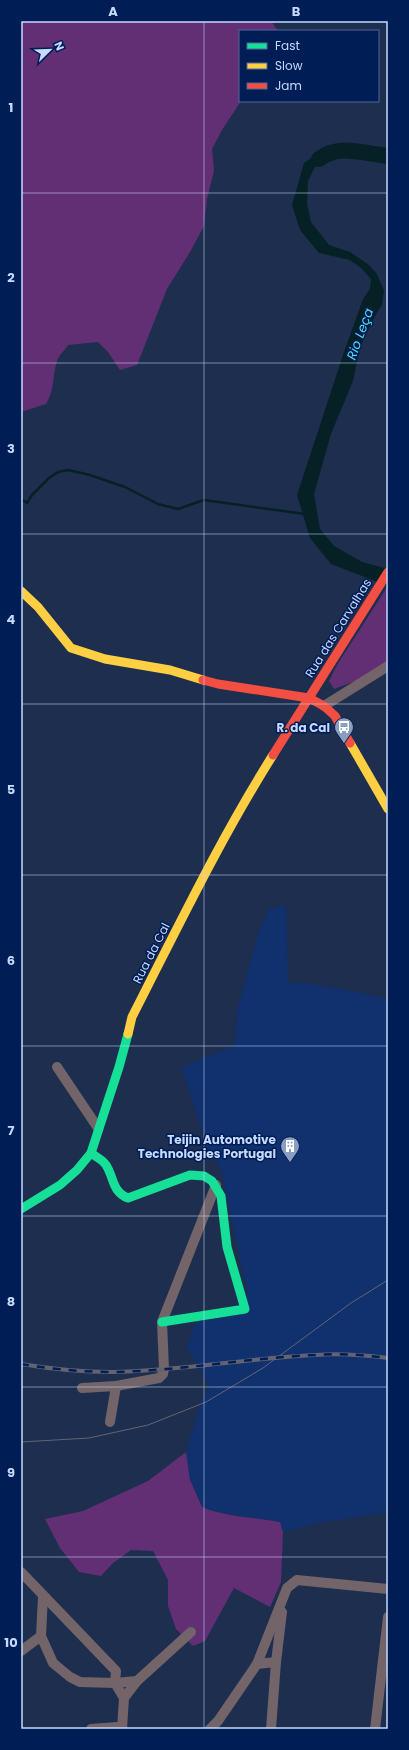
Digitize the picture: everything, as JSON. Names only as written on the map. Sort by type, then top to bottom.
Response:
[{"type":"street","name":"Rua das Carvalhas","points":[[309,698],[388,572]]},
{"type":"street","points":[[21,591],[38,607],[71,648],[81,652],[105,659],[170,670],[218,684],[309,698],[324,706],[335,716],[388,808]]},
{"type":"street","points":[[324,706],[388,666]]},
{"type":"street","name":"Rua da Cal","points":[[21,1209],[70,1178],[91,1153],[119,1067],[132,1017],[193,897],[248,795],[309,698]]},
{"type":"street","points":[[57,1067],[98,1128]]},
{"type":"street","points":[[91,1153],[105,1164],[117,1191],[121,1196],[128,1198],[190,1175],[201,1175],[210,1178],[216,1185],[223,1201],[225,1238],[245,1309],[162,1322]]},
{"type":"street","points":[[82,1388],[116,1386],[159,1378],[163,1374],[162,1322],[216,1185]]},
{"type":"street","points":[[110,1422],[116,1386]]},
{"type":"street","points":[[21,1572],[116,1671],[114,1683],[124,1698]]},
{"type":"street","points":[[210,1729],[218,1721],[257,1664],[287,1588],[297,1580],[388,1589]]},
{"type":"street","points":[[44,1596],[41,1636],[53,1663],[70,1677],[80,1682],[114,1683],[137,1681]]},
{"type":"street","points":[[271,1729],[276,1662],[284,1598]]},
{"type":"street","points":[[375,1729],[388,1617]]},
{"type":"street","points":[[91,1729],[118,1727],[121,1729],[124,1698],[137,1681],[191,1632]]},
{"type":"street","points":[[21,1651],[41,1636]]},
{"type":"street","points":[[257,1664],[276,1662]]},
{"type":"shaded area","points":[[21,21],[271,21],[277,30],[239,30],[239,102],[240,102],[222,130],[212,149],[214,171],[207,199],[204,226],[167,289],[137,365],[120,370],[108,352],[98,342],[68,345],[57,361],[51,393],[46,404],[21,412]]},
{"type":"shaded area","points":[[386,589],[388,589],[388,661],[358,680],[334,689],[329,681],[337,665]]},
{"type":"shaded area","points":[[286,905],[288,983],[306,983],[388,998],[388,1505],[384,1513],[323,1522],[283,1532],[280,1522],[227,1514],[210,1510],[202,1506],[190,1479],[186,1452],[202,1399],[209,1386],[187,1346],[196,1323],[239,1303],[247,1297],[246,1285],[221,1169],[208,1149],[182,1068],[202,1058],[234,1046],[238,1007],[259,931],[269,909]]},
{"type":"shaded area","points":[[186,1452],[190,1480],[202,1507],[230,1515],[280,1522],[283,1532],[281,1582],[270,1607],[234,1588],[205,1641],[193,1646],[176,1629],[168,1606],[168,1580],[153,1551],[131,1550],[112,1564],[101,1576],[79,1572],[60,1548],[45,1519],[83,1511],[148,1481]]},
{"type":"water","points":[[339,148],[339,152],[316,165],[308,181],[307,204],[311,222],[329,245],[350,252],[369,265],[377,274],[384,291],[382,305],[360,347],[353,381],[331,434],[314,494],[320,529],[334,546],[362,562],[388,569],[388,586],[331,564],[310,538],[297,495],[344,352],[363,299],[370,289],[371,279],[361,268],[350,260],[319,253],[300,230],[292,205],[304,163],[319,152]]},
{"type":"waterway","name":"Rio Leça","points":[[319,159],[327,154],[344,150],[388,156]]},
{"type":"waterway","points":[[21,499],[27,503],[32,495],[49,478],[58,472],[68,470],[90,475],[125,487],[158,504],[178,509],[204,500],[305,514]]},
{"type":"tram line","points":[[21,1442],[89,1438],[148,1425],[206,1402],[263,1368],[351,1303],[388,1280]]},
{"type":"railway","points":[[21,1364],[66,1370],[112,1372],[163,1369],[324,1354],[388,1358]]},
{"type":"traffic: fast","points":[[21,1209],[60,1185],[77,1170],[91,1153],[119,1067],[128,1034]]},
{"type":"traffic: fast","points":[[91,1153],[105,1163],[116,1188],[128,1198],[190,1175],[204,1176],[212,1181],[221,1196],[227,1247],[245,1309],[162,1322]]},
{"type":"traffic: slow","points":[[21,591],[38,607],[71,648],[105,659],[170,670],[203,680]]},
{"type":"traffic: slow","points":[[350,743],[388,809]]},
{"type":"traffic: slow","points":[[128,1034],[132,1017],[200,884],[235,819],[273,755]]},
{"type":"traffic: jam","points":[[273,755],[388,572]]},
{"type":"traffic: jam","points":[[203,680],[218,684],[309,698],[324,706],[335,716],[350,743]]},
{"type":"place","name":"R. da Cal","points":[[344,744]]},
{"type":"place","name":"Teijin Automotive Technologies Portugal","points":[[290,1163]]}]
